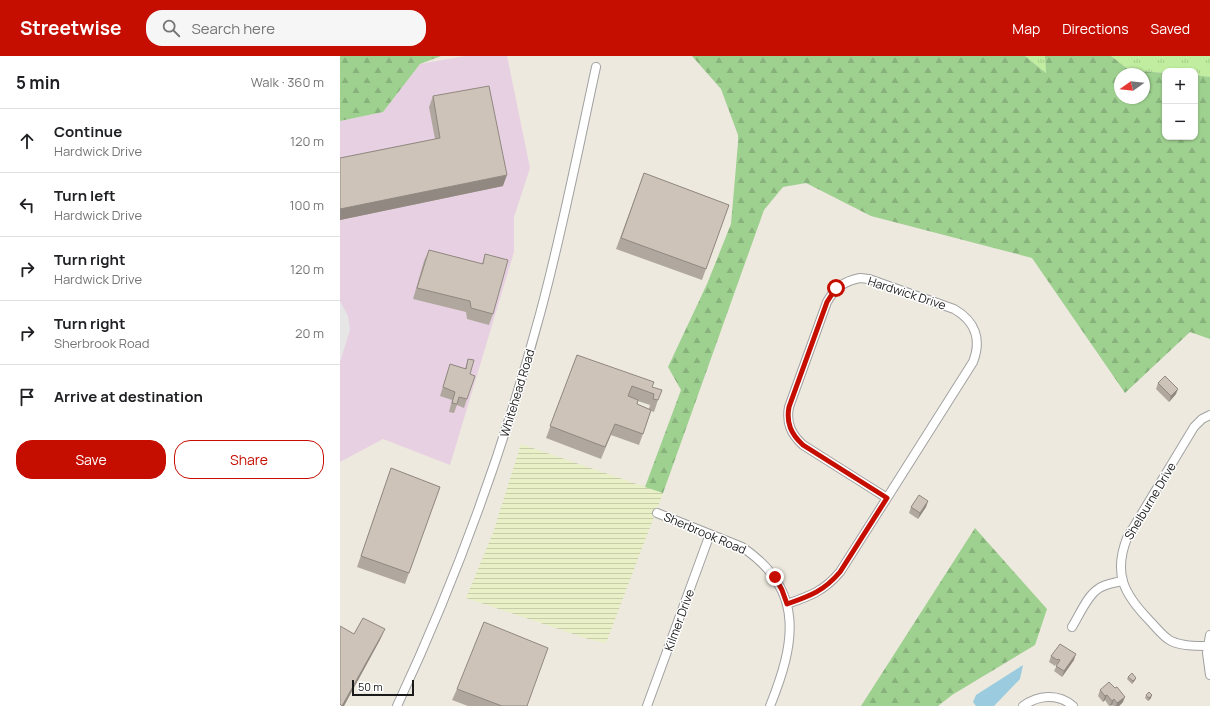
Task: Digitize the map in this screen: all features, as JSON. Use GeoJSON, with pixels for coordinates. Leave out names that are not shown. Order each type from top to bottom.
{"type":"FeatureCollection","features":[{"type":"Feature","properties":{"kind":"street","name":"Whitehead Road"},"geometry":{"type":"LineString","coordinates":[[397,706],[434,623],[465,547],[493,469],[516,398],[557,246],[596,67]]}},
{"type":"Feature","properties":{"kind":"street","name":"Hardwick Drive"},"geometry":{"type":"LineString","coordinates":[[787,604],[812,595],[823,589],[833,581],[840,572],[887,498],[973,362],[977,350],[974,329],[962,314],[954,309],[869,279],[860,278],[843,284],[831,294],[789,407],[788,415],[792,432],[796,439],[803,445],[887,498]]}},
{"type":"Feature","properties":{"kind":"street","name":"Shelburne Drive"},"geometry":{"type":"LineString","coordinates":[[1207,646],[1181,644],[1164,636],[1135,606],[1125,590],[1120,571],[1121,558],[1127,538],[1194,427],[1202,419],[1210,415]]}},
{"type":"Feature","properties":{"kind":"street","name":"Sherbrook Road"},"geometry":{"type":"LineString","coordinates":[[657,513],[742,547],[760,560],[775,577],[787,604],[791,629],[785,666],[770,706]]}},
{"type":"Feature","properties":{"kind":"street","name":"Kilmer Drive"},"geometry":{"type":"LineString","coordinates":[[647,706],[710,534]]}},
{"type":"Feature","properties":{"kind":"street"},"geometry":{"type":"LineString","coordinates":[[1072,627],[1092,594],[1098,588],[1122,581]]}},
{"type":"Feature","properties":{"kind":"street"},"geometry":{"type":"LineString","coordinates":[[1210,635],[1207,646],[1210,675]]}},
{"type":"Feature","properties":{"kind":"street"},"geometry":{"type":"LineString","coordinates":[[1022,706],[1034,699],[1054,697],[1074,706]]}},
{"type":"Feature","properties":{"kind":"shaded area"},"geometry":{"type":"Polygon","coordinates":[[[465,56],[507,56],[530,168],[514,217],[514,252],[450,465],[383,439],[340,462],[340,121],[383,112],[420,64],[465,56]]]}},
{"type":"Feature","properties":{"kind":"shaded area"},"geometry":{"type":"Polygon","coordinates":[[[340,301],[348,316],[350,330],[340,362],[340,301]]]}},
{"type":"Feature","properties":{"kind":"green space"},"geometry":{"type":"Polygon","coordinates":[[[340,56],[441,56],[420,64],[383,112],[340,121],[340,56]]]}},
{"type":"Feature","properties":{"kind":"green space"},"geometry":{"type":"Polygon","coordinates":[[[692,56],[1025,56],[1046,73],[1045,56],[1111,56],[1126,68],[1114,68],[1114,104],[1150,104],[1150,72],[1162,73],[1162,140],[1198,140],[1198,75],[1210,77],[1210,339],[1190,332],[1125,393],[1032,258],[871,216],[806,183],[783,187],[764,210],[663,493],[645,487],[681,390],[668,367],[707,284],[731,224],[738,135],[721,89],[692,56]]]}},
{"type":"Feature","properties":{"kind":"green space"},"geometry":{"type":"Polygon","coordinates":[[[1025,56],[1045,56],[1046,73],[1025,56]]]}},
{"type":"Feature","properties":{"kind":"green space"},"geometry":{"type":"Polygon","coordinates":[[[1111,56],[1210,56],[1210,77],[1198,75],[1198,68],[1162,68],[1162,73],[1150,72],[1150,68],[1126,68],[1111,56]]]}},
{"type":"Feature","properties":{"kind":"green space"},"geometry":{"type":"Polygon","coordinates":[[[521,444],[663,493],[606,643],[588,639],[466,598],[493,533],[521,444]]]}},
{"type":"Feature","properties":{"kind":"green space"},"geometry":{"type":"Polygon","coordinates":[[[975,528],[1047,609],[1035,645],[952,695],[938,706],[861,706],[975,528]]]}},
{"type":"Feature","properties":{"kind":"water"},"geometry":{"type":"Polygon","coordinates":[[[1023,665],[1020,679],[994,706],[976,706],[973,702],[976,695],[1023,665]]]}},
{"type":"Feature","properties":{"kind":"building"},"geometry":{"type":"Polygon","coordinates":[[[489,86],[507,175],[340,209],[340,158],[440,138],[433,96],[489,86]]]}},
{"type":"Feature","properties":{"kind":"building"},"geometry":{"type":"Polygon","coordinates":[[[644,173],[729,205],[706,269],[621,238],[644,173]]]}},
{"type":"Feature","properties":{"kind":"building"},"geometry":{"type":"Polygon","coordinates":[[[429,250],[483,264],[485,254],[508,260],[493,314],[471,308],[470,301],[417,288],[429,250]]]}},
{"type":"Feature","properties":{"kind":"building"},"geometry":{"type":"Polygon","coordinates":[[[577,355],[654,382],[652,387],[662,390],[658,400],[653,399],[654,394],[632,386],[628,396],[638,400],[637,404],[651,410],[643,434],[615,424],[605,447],[550,426],[577,355]]]}},
{"type":"Feature","properties":{"kind":"building"},"geometry":{"type":"Polygon","coordinates":[[[468,359],[474,360],[470,374],[475,376],[467,399],[459,397],[457,404],[452,403],[455,392],[443,387],[450,364],[466,369],[468,359]]]}},
{"type":"Feature","properties":{"kind":"building"},"geometry":{"type":"Polygon","coordinates":[[[1165,376],[1178,389],[1171,396],[1158,383],[1165,376]]]}},
{"type":"Feature","properties":{"kind":"building"},"geometry":{"type":"Polygon","coordinates":[[[391,468],[440,487],[409,573],[361,556],[391,468]]]}},
{"type":"Feature","properties":{"kind":"building"},"geometry":{"type":"Polygon","coordinates":[[[919,495],[928,501],[920,513],[911,507],[919,495]]]}},
{"type":"Feature","properties":{"kind":"building"},"geometry":{"type":"Polygon","coordinates":[[[363,618],[385,629],[342,706],[340,704],[340,626],[354,634],[363,618]]]}},
{"type":"Feature","properties":{"kind":"building"},"geometry":{"type":"Polygon","coordinates":[[[484,622],[548,648],[527,706],[502,706],[457,689],[484,622]]]}},
{"type":"Feature","properties":{"kind":"building"},"geometry":{"type":"Polygon","coordinates":[[[1060,644],[1076,654],[1064,671],[1056,666],[1060,660],[1057,660],[1051,656],[1060,644]]]}},
{"type":"Feature","properties":{"kind":"building"},"geometry":{"type":"Polygon","coordinates":[[[1132,673],[1136,678],[1133,681],[1128,677],[1132,673]]]}},
{"type":"Feature","properties":{"kind":"building"},"geometry":{"type":"Polygon","coordinates":[[[1109,682],[1115,688],[1117,687],[1125,697],[1117,703],[1114,699],[1112,701],[1107,695],[1105,696],[1100,690],[1109,682]]]}},
{"type":"Feature","properties":{"kind":"building"},"geometry":{"type":"Polygon","coordinates":[[[1149,692],[1152,695],[1149,698],[1146,695],[1149,692]]]}},
{"type":"Feature","properties":{"kind":"route"},"geometry":{"type":"LineString","coordinates":[[775,577],[787,604],[812,595],[823,589],[833,581],[840,572],[887,498],[803,445],[796,439],[789,423],[789,407],[827,302],[836,288]]}}]}
